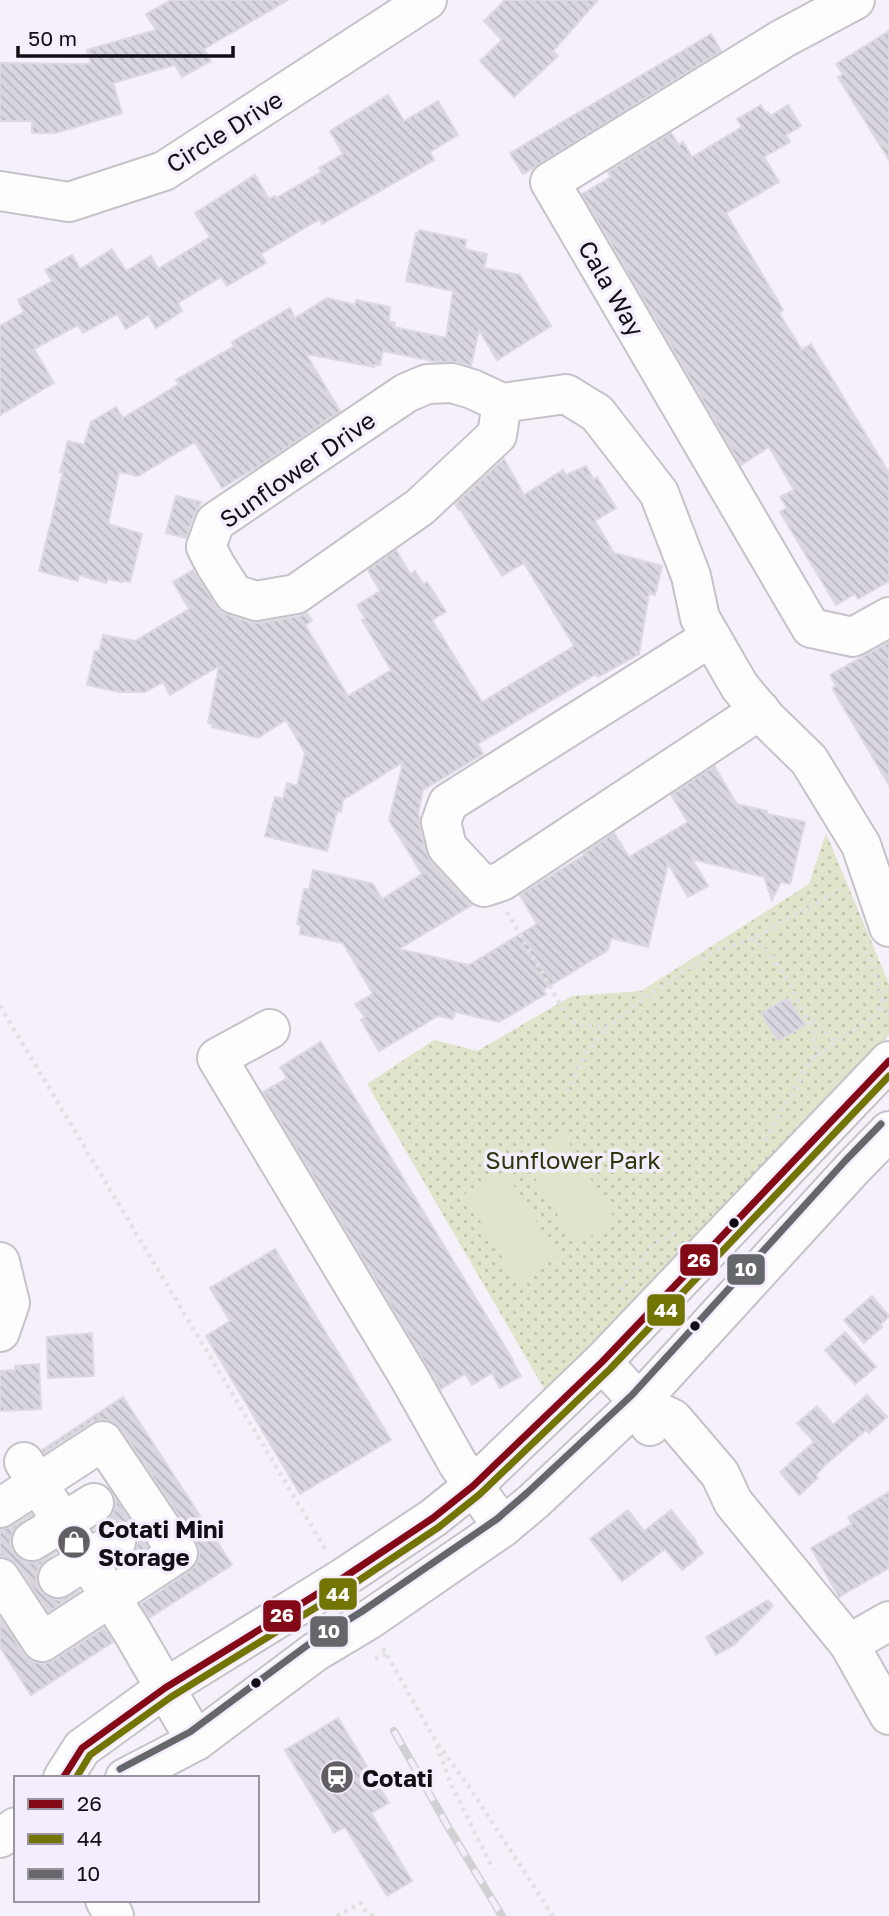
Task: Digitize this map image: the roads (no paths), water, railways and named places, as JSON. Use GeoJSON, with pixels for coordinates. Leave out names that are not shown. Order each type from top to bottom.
{"type":"FeatureCollection","features":[{"type":"Feature","properties":{"kind":"street","name":"Circle Drive"},"geometry":{"type":"LineString","coordinates":[[0,191],[69,202],[164,171],[427,0]]}},
{"type":"Feature","properties":{"kind":"street","name":"Cala Way"},"geometry":{"type":"LineString","coordinates":[[855,0],[782,39],[550,182],[811,628],[853,637],[889,617]]}},
{"type":"Feature","properties":{"kind":"street","name":"Sunflower Drive"},"geometry":{"type":"LineString","coordinates":[[452,383],[502,403],[497,435],[420,507],[296,594],[256,601],[234,594],[216,566],[206,547],[215,522],[406,393],[427,384],[452,383]]}},
{"type":"Feature","properties":{"kind":"street"},"geometry":{"type":"LineString","coordinates":[[502,403],[566,394],[597,413],[659,493],[691,576],[700,618],[740,687],[809,760],[861,845],[876,937]]}},
{"type":"Feature","properties":{"kind":"street"},"geometry":{"type":"LineString","coordinates":[[711,637],[448,803],[441,822],[447,846],[484,887],[502,881],[760,710]]}},
{"type":"Feature","properties":{"kind":"street"},"geometry":{"type":"LineString","coordinates":[[270,1029],[217,1058],[473,1486],[503,1527]]}},
{"type":"Feature","properties":{"kind":"street"},"geometry":{"type":"LineString","coordinates":[[64,1776],[82,1748],[165,1688],[291,1609],[334,1563],[433,1518],[473,1486],[603,1362],[889,1061]]}},
{"type":"Feature","properties":{"kind":"street"},"geometry":{"type":"LineString","coordinates":[[129,1776],[196,1741],[316,1652],[367,1621],[503,1527],[534,1501],[639,1402],[889,1131]]}},
{"type":"Feature","properties":{"kind":"street"},"geometry":{"type":"LineString","coordinates":[[0,1262],[10,1303],[0,1332]]}},
{"type":"Feature","properties":{"kind":"street"},"geometry":{"type":"LineString","coordinates":[[603,1362],[639,1402],[673,1419],[720,1474],[733,1502],[849,1644],[889,1715]]}},
{"type":"Feature","properties":{"kind":"street"},"geometry":{"type":"LineString","coordinates":[[0,1508],[31,1473],[103,1441],[178,1553],[43,1642],[0,1578]]}},
{"type":"Feature","properties":{"kind":"street"},"geometry":{"type":"LineString","coordinates":[[31,1473],[110,1597],[196,1741]]}},
{"type":"Feature","properties":{"kind":"street"},"geometry":{"type":"LineString","coordinates":[[849,1644],[889,1621]]}},
{"type":"Feature","properties":{"kind":"railway"},"geometry":{"type":"LineString","coordinates":[[394,1731],[502,1916]]}},
{"type":"Feature","properties":{"kind":"place","name":"Cotati Mini Storage"},"geometry":{"type":"Point","coordinates":[74,1542]}},
{"type":"Feature","properties":{"kind":"place","name":"Cotati"},"geometry":{"type":"Point","coordinates":[337,1777]}},
{"type":"Feature","properties":{"kind":"park label","name":"Sunflower Park"},"geometry":{"type":"Point","coordinates":[573,1159]}}]}
